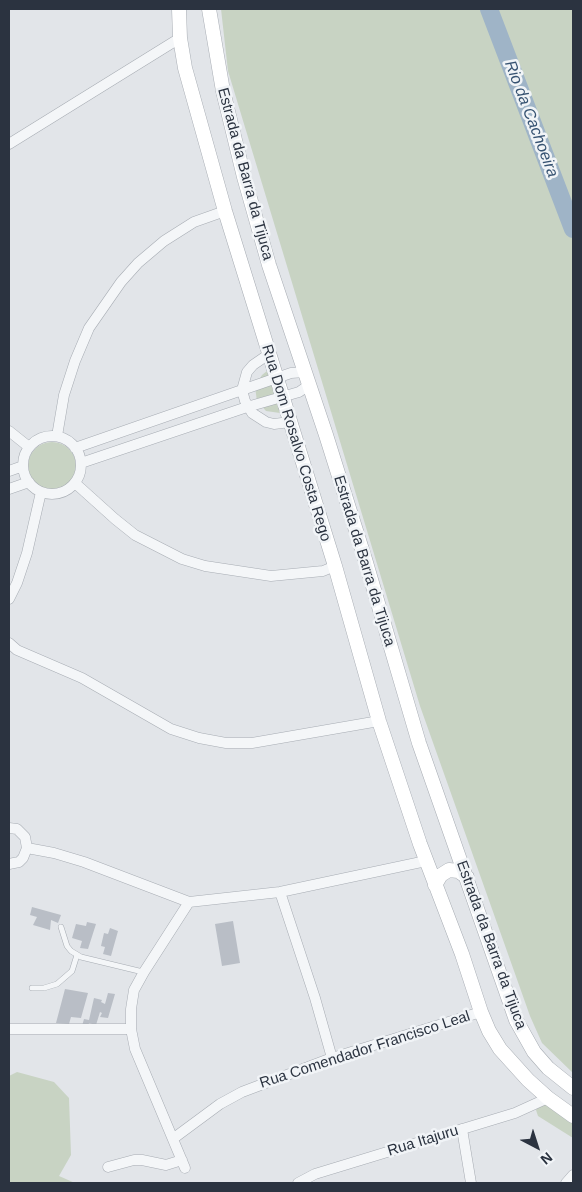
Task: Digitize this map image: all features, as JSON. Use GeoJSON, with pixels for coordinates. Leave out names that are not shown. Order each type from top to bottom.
{"type":"FeatureCollection","features":[{"type":"Feature","properties":{"kind":"main road","name":"Estrada da Barra da Tijuca"},"geometry":{"type":"LineString","coordinates":[[209,9],[223,91],[244,177],[269,265],[365,559],[419,743],[516,1020],[534,1052],[548,1068],[573,1088]]}},
{"type":"Feature","properties":{"kind":"main road","name":"Rua Dom Rosalvo Costa Rego"},"geometry":{"type":"LineString","coordinates":[[179,15],[180,38],[185,68],[225,211],[335,566],[379,721],[426,861]]}},
{"type":"Feature","properties":{"kind":"main road","name":"Estrada da Barra da Tijuca"},"geometry":{"type":"LineString","coordinates":[[426,861],[489,1031],[500,1049],[528,1080],[548,1098],[573,1116]]}},
{"type":"Feature","properties":{"kind":"main road"},"geometry":{"type":"LineString","coordinates":[[435,885],[441,875],[449,870],[458,871],[467,877]]}},
{"type":"Feature","properties":{"kind":"street"},"geometry":{"type":"LineString","coordinates":[[9,144],[180,38]]}},
{"type":"Feature","properties":{"kind":"street"},"geometry":{"type":"LineString","coordinates":[[56,436],[64,395],[75,360],[89,328],[105,303],[138,263],[164,241],[194,222],[225,211]]}},
{"type":"Feature","properties":{"kind":"street"},"geometry":{"type":"LineString","coordinates":[[269,354],[253,364],[247,372],[242,390],[247,406],[258,418],[274,424],[290,422]]}},
{"type":"Feature","properties":{"kind":"street"},"geometry":{"type":"LineString","coordinates":[[75,448],[295,372],[307,379],[299,392],[247,406],[81,463]]}},
{"type":"Feature","properties":{"kind":"street"},"geometry":{"type":"LineString","coordinates":[[9,431],[30,447]]}},
{"type":"Feature","properties":{"kind":"street"},"geometry":{"type":"LineString","coordinates":[[56,436],[69,442],[75,448],[81,463],[75,483],[62,492],[51,494],[41,492],[28,482],[23,466],[24,456],[30,447],[42,438],[56,436]]}},
{"type":"Feature","properties":{"kind":"street"},"geometry":{"type":"LineString","coordinates":[[9,471],[23,466]]}},
{"type":"Feature","properties":{"kind":"street"},"geometry":{"type":"LineString","coordinates":[[9,489],[28,482]]}},
{"type":"Feature","properties":{"kind":"street"},"geometry":{"type":"LineString","coordinates":[[75,483],[114,520],[136,535],[182,558],[205,566],[271,576],[323,571],[335,566]]}},
{"type":"Feature","properties":{"kind":"street"},"geometry":{"type":"LineString","coordinates":[[9,599],[17,583],[27,553],[41,492]]}},
{"type":"Feature","properties":{"kind":"street"},"geometry":{"type":"LineString","coordinates":[[9,643],[13,653],[82,678],[171,729],[199,738],[226,743],[252,743],[379,721]]}},
{"type":"Feature","properties":{"kind":"street"},"geometry":{"type":"LineString","coordinates":[[9,828],[22,832],[27,842],[23,858],[14,864],[9,864]]}},
{"type":"Feature","properties":{"kind":"street"},"geometry":{"type":"LineString","coordinates":[[27,848],[54,853],[84,862],[189,902],[280,892],[426,861]]}},
{"type":"Feature","properties":{"kind":"street"},"geometry":{"type":"LineString","coordinates":[[280,892],[332,1058]]}},
{"type":"Feature","properties":{"kind":"street"},"geometry":{"type":"LineString","coordinates":[[108,1167],[134,1160],[166,1165],[184,1164],[135,1049],[131,1029],[131,1008],[134,990],[189,902]]}},
{"type":"Feature","properties":{"kind":"street","name":"Rua Comendador Francisco Leal"},"geometry":{"type":"LineString","coordinates":[[174,1138],[220,1104],[242,1092],[332,1058],[481,1012]]}},
{"type":"Feature","properties":{"kind":"street"},"geometry":{"type":"LineString","coordinates":[[9,1029],[131,1029]]}},
{"type":"Feature","properties":{"kind":"street","name":"Rua Itajuru"},"geometry":{"type":"LineString","coordinates":[[298,1183],[316,1174],[515,1113],[548,1098]]}},
{"type":"Feature","properties":{"kind":"street"},"geometry":{"type":"LineString","coordinates":[[462,1129],[471,1183]]}},
{"type":"Feature","properties":{"kind":"street"},"geometry":{"type":"LineString","coordinates":[[566,1183],[573,1175]]}},
{"type":"Feature","properties":{"kind":"lane"},"geometry":{"type":"LineString","coordinates":[[61,927],[67,946],[77,955],[144,972]]}},
{"type":"Feature","properties":{"kind":"lane"},"geometry":{"type":"LineString","coordinates":[[32,988],[44,988],[58,984],[72,971],[77,955]]}},
{"type":"Feature","properties":{"kind":"green space"},"geometry":{"type":"Polygon","coordinates":[[[221,9],[573,9],[573,1073],[542,1043],[530,1016],[420,706],[228,71],[221,9]]]}},
{"type":"Feature","properties":{"kind":"green space"},"geometry":{"type":"Polygon","coordinates":[[[267,371],[280,413],[266,411],[257,401],[255,387],[262,375],[267,371]]]}},
{"type":"Feature","properties":{"kind":"green space"},"geometry":{"type":"Polygon","coordinates":[[[47,442],[57,442],[69,449],[76,461],[76,471],[69,483],[57,490],[47,490],[39,486],[32,479],[28,471],[28,461],[32,453],[39,446],[47,442]]]}},
{"type":"Feature","properties":{"kind":"green space"},"geometry":{"type":"Polygon","coordinates":[[[17,1072],[54,1082],[69,1098],[71,1155],[59,1176],[75,1183],[9,1183],[9,1076],[17,1072]]]}},
{"type":"Feature","properties":{"kind":"green space"},"geometry":{"type":"Polygon","coordinates":[[[544,1102],[573,1120],[573,1138],[538,1116],[536,1110],[544,1102]]]}},
{"type":"Feature","properties":{"kind":"building"},"geometry":{"type":"Polygon","coordinates":[[[32,907],[61,915],[58,923],[51,920],[50,930],[33,925],[37,917],[30,915],[32,907]]]}},
{"type":"Feature","properties":{"kind":"building"},"geometry":{"type":"Polygon","coordinates":[[[233,921],[240,963],[222,966],[215,924],[233,921]]]}},
{"type":"Feature","properties":{"kind":"building"},"geometry":{"type":"Polygon","coordinates":[[[87,922],[96,924],[88,949],[80,948],[82,941],[72,938],[76,924],[86,926],[87,922]]]}},
{"type":"Feature","properties":{"kind":"building"},"geometry":{"type":"Polygon","coordinates":[[[110,928],[118,931],[111,956],[103,954],[105,947],[101,946],[104,933],[108,934],[110,928]]]}},
{"type":"Feature","properties":{"kind":"building"},"geometry":{"type":"Polygon","coordinates":[[[65,989],[88,993],[81,1018],[71,1017],[69,1024],[56,1023],[65,989]]]}},
{"type":"Feature","properties":{"kind":"building"},"geometry":{"type":"Polygon","coordinates":[[[108,993],[115,994],[108,1018],[100,1017],[102,1013],[100,1012],[96,1025],[89,1023],[88,1026],[82,1026],[84,1019],[89,1020],[94,998],[102,1000],[101,1002],[105,1004],[108,993]]]}},
{"type":"Feature","properties":{"kind":"waterway","name":"Rio da Cachoeira"},"geometry":{"type":"LineString","coordinates":[[489,9],[573,229]]}}]}
